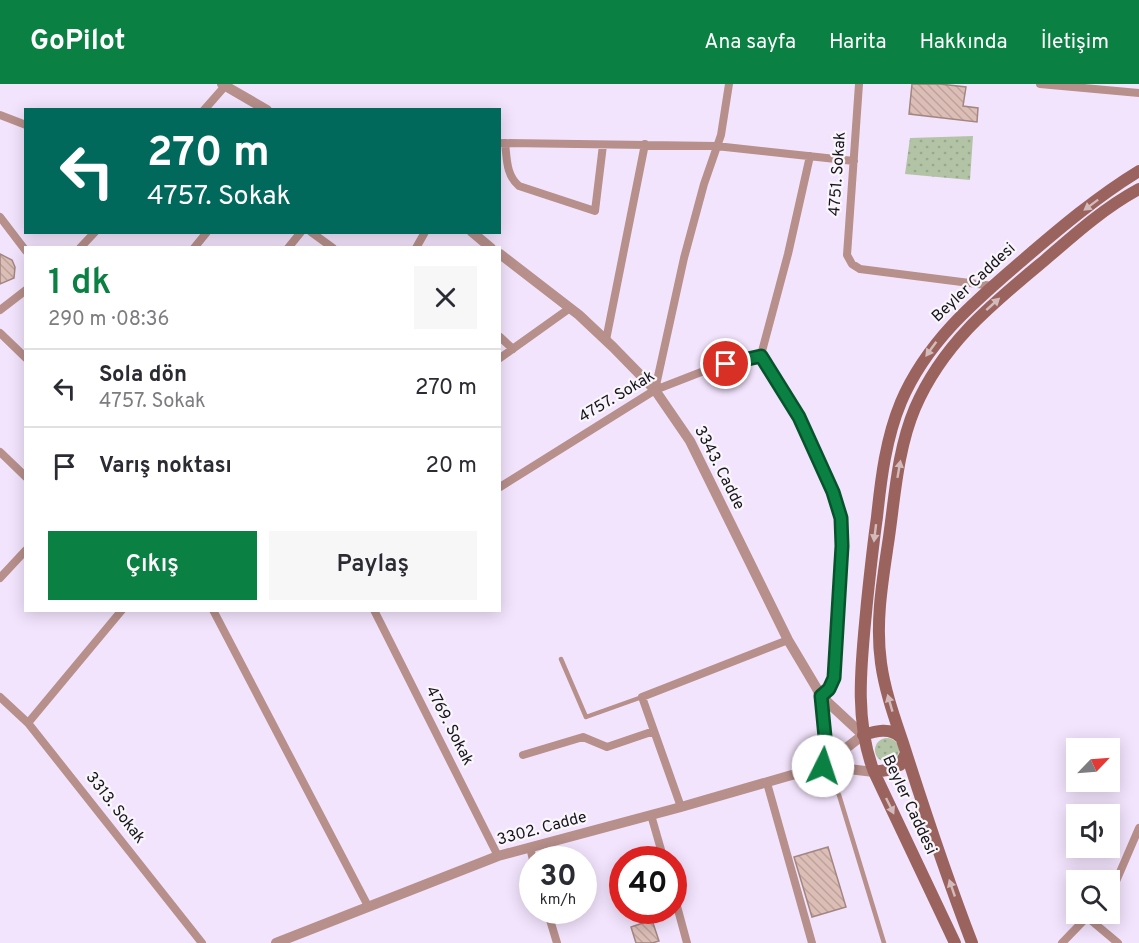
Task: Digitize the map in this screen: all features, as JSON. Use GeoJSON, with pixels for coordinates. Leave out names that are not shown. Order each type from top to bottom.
{"type":"FeatureCollection","features":[{"type":"Feature","properties":{"kind":"main road","name":"Beyler Caddesi"},"geometry":{"type":"LineString","coordinates":[[955,943],[874,772],[863,735],[861,700],[870,574],[880,489],[891,431],[901,402],[914,376],[929,352],[958,317],[1080,213],[1139,171]]}},
{"type":"Feature","properties":{"kind":"main road","name":"Beyler Caddesi"},"geometry":{"type":"LineString","coordinates":[[972,943],[900,737],[884,681],[878,639],[882,585],[905,437],[926,383],[950,346],[991,305],[1087,224],[1120,199],[1139,189]]}},
{"type":"Feature","properties":{"kind":"main road"},"geometry":{"type":"LineString","coordinates":[[863,735],[885,730],[893,731],[900,737]]}},
{"type":"Feature","properties":{"kind":"main road"},"geometry":{"type":"LineString","coordinates":[[874,772],[900,765],[906,753]]}},
{"type":"Feature","properties":{"kind":"street"},"geometry":{"type":"LineString","coordinates":[[655,390],[684,258],[725,121],[729,84]]}},
{"type":"Feature","properties":{"kind":"street","name":"4751. Sokak"},"geometry":{"type":"LineString","coordinates":[[859,84],[847,255],[852,264],[860,269],[993,286]]}},
{"type":"Feature","properties":{"kind":"street"},"geometry":{"type":"LineString","coordinates":[[1040,84],[1139,93]]}},
{"type":"Feature","properties":{"kind":"street"},"geometry":{"type":"LineString","coordinates":[[206,108],[224,85],[264,108]]}},
{"type":"Feature","properties":{"kind":"street"},"geometry":{"type":"LineString","coordinates":[[0,115],[24,124]]}},
{"type":"Feature","properties":{"kind":"street"},"geometry":{"type":"LineString","coordinates":[[603,145],[595,211],[519,186],[510,177],[502,143],[716,146],[854,161]]}},
{"type":"Feature","properties":{"kind":"street"},"geometry":{"type":"LineString","coordinates":[[606,340],[645,144]]}},
{"type":"Feature","properties":{"kind":"street"},"geometry":{"type":"LineString","coordinates":[[810,156],[788,254],[761,356],[799,417],[833,492],[841,518],[842,546],[834,678],[829,689],[821,696],[826,747],[823,766]]}},
{"type":"Feature","properties":{"kind":"street"},"geometry":{"type":"LineString","coordinates":[[0,217],[24,248]]}},
{"type":"Feature","properties":{"kind":"street"},"geometry":{"type":"LineString","coordinates":[[82,246],[93,234]]}},
{"type":"Feature","properties":{"kind":"street"},"geometry":{"type":"LineString","coordinates":[[196,246],[205,234]]}},
{"type":"Feature","properties":{"kind":"street"},"geometry":{"type":"LineString","coordinates":[[290,246],[299,234]]}},
{"type":"Feature","properties":{"kind":"street"},"geometry":{"type":"LineString","coordinates":[[314,234],[330,246]]}},
{"type":"Feature","properties":{"kind":"street"},"geometry":{"type":"LineString","coordinates":[[474,234],[489,246]]}},
{"type":"Feature","properties":{"kind":"street","name":"3343. Cadde"},"geometry":{"type":"LineString","coordinates":[[501,255],[570,308],[606,340],[655,390],[690,441],[788,640],[821,696],[863,735]]}},
{"type":"Feature","properties":{"kind":"street"},"geometry":{"type":"LineString","coordinates":[[0,310],[24,292]]}},
{"type":"Feature","properties":{"kind":"street"},"geometry":{"type":"LineString","coordinates":[[501,357],[570,308]]}},
{"type":"Feature","properties":{"kind":"street"},"geometry":{"type":"LineString","coordinates":[[0,333],[24,356]]}},
{"type":"Feature","properties":{"kind":"street"},"geometry":{"type":"LineString","coordinates":[[501,338],[513,349]]}},
{"type":"Feature","properties":{"kind":"street","name":"4757. Sokak"},"geometry":{"type":"LineString","coordinates":[[501,486],[655,390],[709,369],[761,356]]}},
{"type":"Feature","properties":{"kind":"street"},"geometry":{"type":"LineString","coordinates":[[0,452],[24,475]]}},
{"type":"Feature","properties":{"kind":"street"},"geometry":{"type":"LineString","coordinates":[[1,574],[24,552]]}},
{"type":"Feature","properties":{"kind":"street"},"geometry":{"type":"LineString","coordinates":[[28,723],[120,612]]}},
{"type":"Feature","properties":{"kind":"street"},"geometry":{"type":"LineString","coordinates":[[214,612],[368,906]]}},
{"type":"Feature","properties":{"kind":"street","name":"4769. Sokak"},"geometry":{"type":"LineString","coordinates":[[375,612],[498,856]]}},
{"type":"Feature","properties":{"kind":"street"},"geometry":{"type":"LineString","coordinates":[[681,807],[642,697],[788,640]]}},
{"type":"Feature","properties":{"kind":"street","name":"3313. Sokak"},"geometry":{"type":"LineString","coordinates":[[0,697],[28,723],[202,943]]}},
{"type":"Feature","properties":{"kind":"street"},"geometry":{"type":"LineString","coordinates":[[523,755],[583,736],[607,747],[654,731]]}},
{"type":"Feature","properties":{"kind":"street","name":"3302. Cadde"},"geometry":{"type":"LineString","coordinates":[[534,846],[823,766],[863,735]]}},
{"type":"Feature","properties":{"kind":"street","name":"3302. Cadde"},"geometry":{"type":"LineString","coordinates":[[823,766],[874,772]]}},
{"type":"Feature","properties":{"kind":"street"},"geometry":{"type":"LineString","coordinates":[[767,783],[812,943]]}},
{"type":"Feature","properties":{"kind":"street"},"geometry":{"type":"LineString","coordinates":[[651,815],[660,846]]}},
{"type":"Feature","properties":{"kind":"street"},"geometry":{"type":"LineString","coordinates":[[1120,872],[1139,828]]}},
{"type":"Feature","properties":{"kind":"street","name":"3302. Cadde"},"geometry":{"type":"LineString","coordinates":[[276,943],[498,856],[519,850]]}},
{"type":"Feature","properties":{"kind":"street"},"geometry":{"type":"LineString","coordinates":[[552,924],[557,943]]}},
{"type":"Feature","properties":{"kind":"street"},"geometry":{"type":"LineString","coordinates":[[682,924],[687,943]]}},
{"type":"Feature","properties":{"kind":"street"},"geometry":{"type":"LineString","coordinates":[[1062,943],[1080,924]]}},
{"type":"Feature","properties":{"kind":"street"},"geometry":{"type":"LineString","coordinates":[[1098,924],[1118,943]]}},
{"type":"Feature","properties":{"kind":"lane"},"geometry":{"type":"LineString","coordinates":[[561,659],[586,717],[642,697]]}},
{"type":"Feature","properties":{"kind":"lane"},"geometry":{"type":"LineString","coordinates":[[823,766],[839,795],[884,943]]}},
{"type":"Feature","properties":{"kind":"green space"},"geometry":{"type":"Polygon","coordinates":[[[973,136],[970,180],[905,174],[910,138],[973,136]]]}},
{"type":"Feature","properties":{"kind":"green space"},"geometry":{"type":"Polygon","coordinates":[[[887,738],[892,739],[898,745],[898,755],[892,761],[887,762],[882,761],[876,755],[875,750],[876,745],[882,739],[887,738]]]}},
{"type":"Feature","properties":{"kind":"building"},"geometry":{"type":"Polygon","coordinates":[[[912,84],[966,87],[963,106],[978,108],[977,122],[909,114],[912,84]]]}},
{"type":"Feature","properties":{"kind":"building"},"geometry":{"type":"Polygon","coordinates":[[[0,254],[12,260],[15,267],[14,278],[0,284],[0,254]]]}},
{"type":"Feature","properties":{"kind":"building"},"geometry":{"type":"Polygon","coordinates":[[[828,847],[846,907],[812,917],[794,857],[828,847]]]}},
{"type":"Feature","properties":{"kind":"building"},"geometry":{"type":"Polygon","coordinates":[[[653,924],[659,941],[636,943],[631,927],[653,924]]]}},
{"type":"Feature","properties":{"kind":"route"},"geometry":{"type":"LineString","coordinates":[[726,364],[761,356],[765,366],[799,417],[833,492],[841,518],[842,546],[834,678],[829,689],[821,696],[826,747],[823,766]]}}]}
